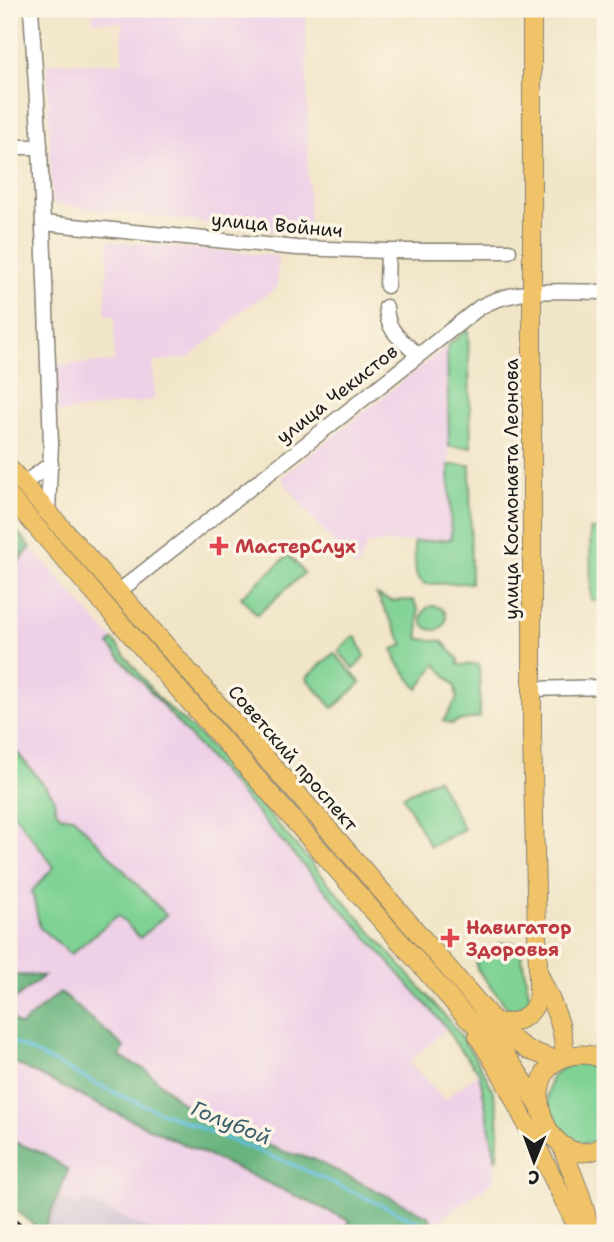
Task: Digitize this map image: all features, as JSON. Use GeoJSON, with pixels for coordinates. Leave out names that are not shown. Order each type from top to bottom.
{"type":"FeatureCollection","features":[{"type":"Feature","properties":{"kind":"main road","name":"улица Космонавта Леонова"},"geometry":{"type":"LineString","coordinates":[[495,1022],[505,1024],[523,1020],[536,1003],[538,969],[532,689],[533,9]]}},
{"type":"Feature","properties":{"kind":"main road","name":"Советский проспект"},"geometry":{"type":"LineString","coordinates":[[9,468],[495,1022],[520,1045],[560,1059]]}},
{"type":"Feature","properties":{"kind":"main road"},"geometry":{"type":"LineString","coordinates":[[9,496],[467,1018],[503,1077],[580,1233]]}},
{"type":"Feature","properties":{"kind":"main road","name":"улица Космонавта Леонова"},"geometry":{"type":"LineString","coordinates":[[538,969],[565,1041],[560,1059]]}},
{"type":"Feature","properties":{"kind":"main road"},"geometry":{"type":"LineString","coordinates":[[467,1018],[487,1033],[517,1069],[538,1104],[552,1135],[562,1147],[581,1196],[591,1233]]}},
{"type":"Feature","properties":{"kind":"main road"},"geometry":{"type":"LineString","coordinates":[[538,1104],[545,1072],[560,1059],[580,1053],[605,1060]]}},
{"type":"Feature","properties":{"kind":"main road"},"geometry":{"type":"LineString","coordinates":[[562,1147],[577,1151],[597,1150],[605,1145]]}},
{"type":"Feature","properties":{"kind":"street"},"geometry":{"type":"LineString","coordinates":[[30,9],[43,223],[51,464],[48,512]]}},
{"type":"Feature","properties":{"kind":"street"},"geometry":{"type":"LineString","coordinates":[[9,146],[40,147]]}},
{"type":"Feature","properties":{"kind":"street","name":"улица Войнич"},"geometry":{"type":"LineString","coordinates":[[43,223],[298,247],[388,251],[509,251]]}},
{"type":"Feature","properties":{"kind":"street"},"geometry":{"type":"LineString","coordinates":[[387,286],[388,251]]}},
{"type":"Feature","properties":{"kind":"street","name":"улица Чекистов"},"geometry":{"type":"LineString","coordinates":[[118,592],[472,311],[495,298],[513,293],[605,292]]}},
{"type":"Feature","properties":{"kind":"street"},"geometry":{"type":"LineString","coordinates":[[386,307],[386,319],[391,330],[418,355]]}},
{"type":"Feature","properties":{"kind":"street"},"geometry":{"type":"LineString","coordinates":[[23,484],[51,464]]}},
{"type":"Feature","properties":{"kind":"street"},"geometry":{"type":"LineString","coordinates":[[532,689],[605,687]]}},
{"type":"Feature","properties":{"kind":"shaded area"},"geometry":{"type":"Polygon","coordinates":[[[92,9],[306,9],[309,236],[52,204],[47,63],[123,63],[122,23],[93,21],[92,9]]]}},
{"type":"Feature","properties":{"kind":"shaded area"},"geometry":{"type":"Polygon","coordinates":[[[109,241],[278,256],[277,288],[242,310],[224,329],[188,358],[153,362],[154,400],[57,413],[57,365],[114,362],[115,316],[105,315],[109,241]]]}},
{"type":"Feature","properties":{"kind":"shaded area"},"geometry":{"type":"Polygon","coordinates":[[[447,346],[451,539],[367,544],[357,570],[281,478],[447,346]]]}},
{"type":"Feature","properties":{"kind":"shaded area"},"geometry":{"type":"Polygon","coordinates":[[[12,526],[113,640],[110,645],[447,1028],[409,1062],[444,1100],[479,1072],[496,1161],[493,1181],[433,1225],[434,1233],[158,1233],[83,1200],[78,1206],[58,1197],[60,1186],[9,1165],[9,529],[12,526]]]}},
{"type":"Feature","properties":{"kind":"shaded area"},"geometry":{"type":"Polygon","coordinates":[[[58,1197],[78,1206],[83,1200],[158,1233],[43,1233],[58,1197]]]}},
{"type":"Feature","properties":{"kind":"green space"},"geometry":{"type":"Polygon","coordinates":[[[468,329],[471,447],[449,447],[447,346],[468,329]]]}},
{"type":"Feature","properties":{"kind":"green space"},"geometry":{"type":"Polygon","coordinates":[[[449,465],[470,465],[471,583],[424,584],[416,575],[414,542],[451,539],[449,465]]]}},
{"type":"Feature","properties":{"kind":"green space"},"geometry":{"type":"Polygon","coordinates":[[[9,525],[31,547],[9,573],[9,525]]]}},
{"type":"Feature","properties":{"kind":"green space"},"geometry":{"type":"Polygon","coordinates":[[[590,529],[605,529],[605,600],[591,600],[590,529]]]}},
{"type":"Feature","properties":{"kind":"green space"},"geometry":{"type":"Polygon","coordinates":[[[289,555],[304,573],[257,615],[241,597],[289,555]]]}},
{"type":"Feature","properties":{"kind":"green space"},"geometry":{"type":"Polygon","coordinates":[[[377,595],[391,601],[413,600],[418,609],[419,639],[442,641],[458,659],[458,665],[479,664],[480,717],[453,724],[443,721],[457,699],[455,686],[436,664],[418,689],[397,662],[393,649],[404,645],[377,595]]]}},
{"type":"Feature","properties":{"kind":"green space"},"geometry":{"type":"Polygon","coordinates":[[[434,606],[445,613],[446,618],[439,629],[434,630],[423,623],[422,618],[429,607],[434,606]]]}},
{"type":"Feature","properties":{"kind":"green space"},"geometry":{"type":"Polygon","coordinates":[[[352,637],[357,638],[365,656],[354,669],[338,651],[352,637]]]}},
{"type":"Feature","properties":{"kind":"green space"},"geometry":{"type":"Polygon","coordinates":[[[113,640],[160,700],[202,738],[452,1024],[484,1073],[496,1102],[496,1161],[479,1072],[455,1043],[447,1028],[109,645],[113,640]]]}},
{"type":"Feature","properties":{"kind":"green space"},"geometry":{"type":"Polygon","coordinates":[[[334,653],[361,683],[333,708],[306,678],[334,653]]]}},
{"type":"Feature","properties":{"kind":"green space"},"geometry":{"type":"Polygon","coordinates":[[[9,743],[53,796],[56,810],[61,816],[73,817],[166,915],[140,938],[118,915],[71,954],[40,928],[32,891],[54,867],[9,807],[9,743]]]}},
{"type":"Feature","properties":{"kind":"green space"},"geometry":{"type":"Polygon","coordinates":[[[437,778],[464,829],[430,847],[403,796],[437,778]]]}},
{"type":"Feature","properties":{"kind":"green space"},"geometry":{"type":"Polygon","coordinates":[[[511,942],[520,946],[530,1000],[525,1008],[516,1013],[510,1011],[477,969],[476,959],[498,944],[511,942]]]}},
{"type":"Feature","properties":{"kind":"green space"},"geometry":{"type":"Polygon","coordinates":[[[12,975],[44,976],[9,1004],[9,978],[12,975]]]}},
{"type":"Feature","properties":{"kind":"green space"},"geometry":{"type":"Polygon","coordinates":[[[60,992],[124,1047],[120,1057],[146,1070],[183,1104],[226,1129],[285,1152],[313,1159],[428,1216],[434,1233],[344,1233],[350,1221],[95,1103],[9,1060],[9,1016],[20,1026],[60,992]]]}},
{"type":"Feature","properties":{"kind":"green space"},"geometry":{"type":"Polygon","coordinates":[[[572,1063],[587,1064],[605,1074],[605,1136],[591,1142],[579,1143],[568,1139],[552,1120],[548,1107],[552,1077],[572,1063]]]}},
{"type":"Feature","properties":{"kind":"green space"},"geometry":{"type":"Polygon","coordinates":[[[9,1140],[45,1154],[68,1170],[43,1233],[9,1204],[9,1140]]]}},
{"type":"Feature","properties":{"kind":"waterway","name":"Голубой"},"geometry":{"type":"LineString","coordinates":[[9,1040],[121,1096],[298,1167],[443,1233]]}},
{"type":"Feature","properties":{"kind":"railway"},"geometry":{"type":"LineString","coordinates":[[9,1216],[30,1233]]}},
{"type":"Feature","properties":{"kind":"place","name":"МастерСлух"},"geometry":{"type":"Point","coordinates":[219,546]}},
{"type":"Feature","properties":{"kind":"place","name":"Навигатор Здоровья"},"geometry":{"type":"Point","coordinates":[450,938]}}]}
